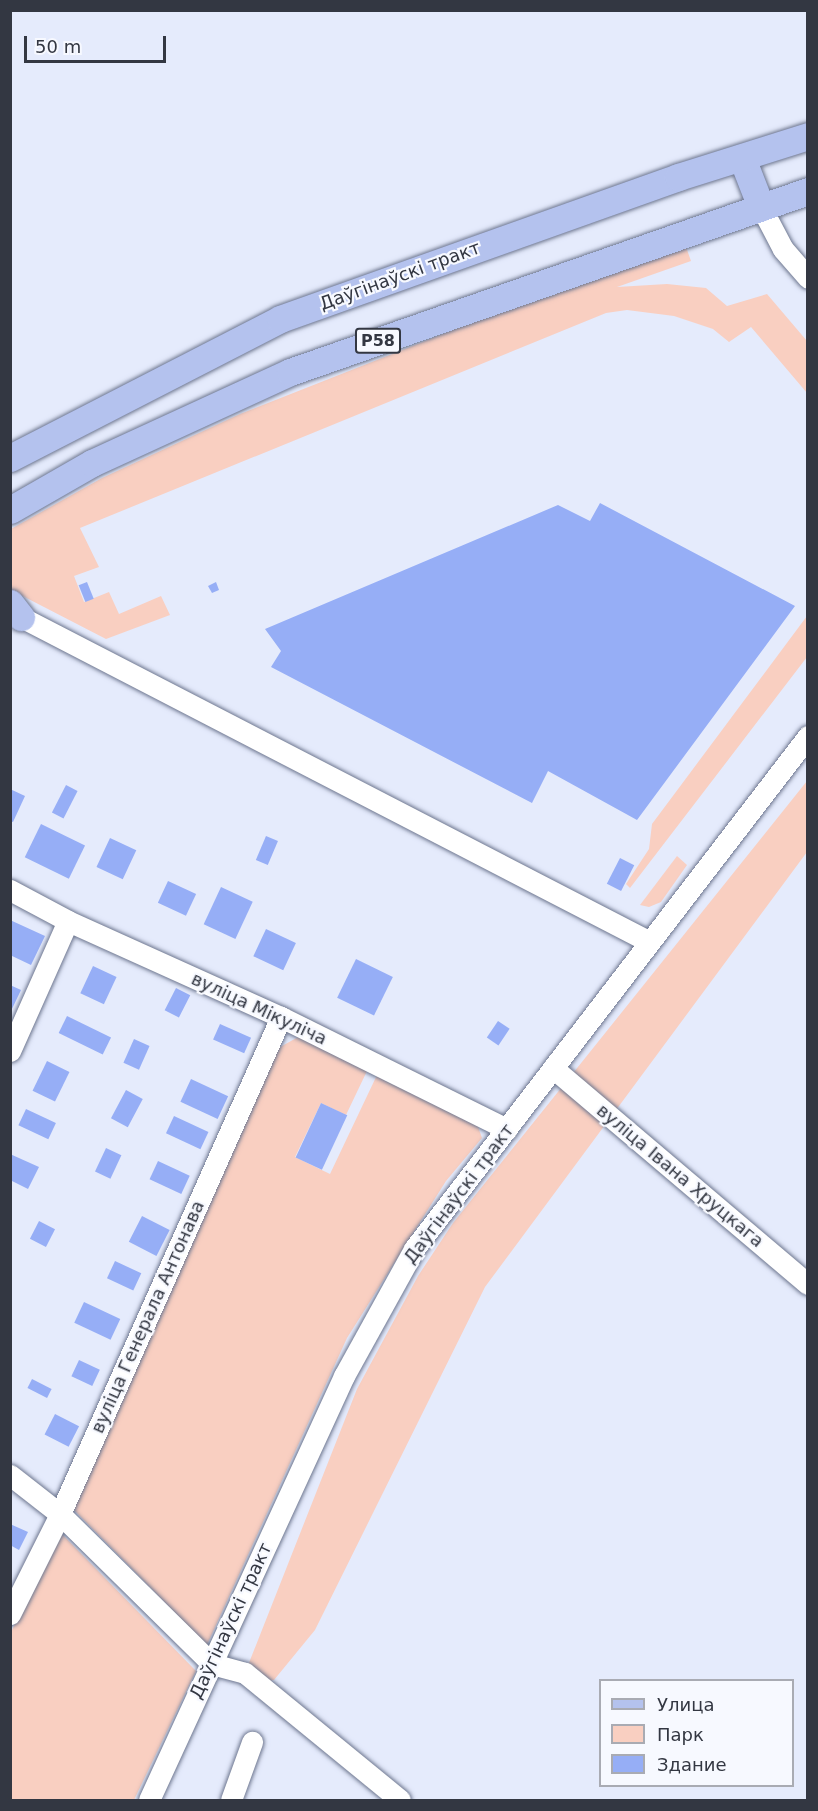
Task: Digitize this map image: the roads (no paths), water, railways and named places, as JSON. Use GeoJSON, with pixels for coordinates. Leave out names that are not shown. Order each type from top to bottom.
{"type":"FeatureCollection","features":[{"type":"Feature","properties":{"kind":"main road","name":"Даўгінаўскі тракт"},"geometry":{"type":"LineString","coordinates":[[10,458],[280,319],[807,136]]}},
{"type":"Feature","properties":{"kind":"main road"},"geometry":{"type":"LineString","coordinates":[[742,158],[761,207]]}},
{"type":"Feature","properties":{"kind":"main road","name":"Р58"},"geometry":{"type":"LineString","coordinates":[[10,510],[92,463],[290,372],[807,191]]}},
{"type":"Feature","properties":{"kind":"street"},"geometry":{"type":"LineString","coordinates":[[761,207],[783,249],[807,278]]}},
{"type":"Feature","properties":{"kind":"street"},"geometry":{"type":"LineString","coordinates":[[14,611],[648,941]]}},
{"type":"Feature","properties":{"kind":"street","name":"Даўгінаўскі тракт"},"geometry":{"type":"LineString","coordinates":[[149,1800],[362,1339],[414,1249],[807,736]]}},
{"type":"Feature","properties":{"kind":"street","name":"вуліца Мікуліча"},"geometry":{"type":"LineString","coordinates":[[10,890],[68,921],[281,1017],[507,1129]]}},
{"type":"Feature","properties":{"kind":"street"},"geometry":{"type":"LineString","coordinates":[[10,1051],[68,921]]}},
{"type":"Feature","properties":{"kind":"street","name":"вуліца Генерала Антонава"},"geometry":{"type":"LineString","coordinates":[[10,1614],[60,1514],[281,1017]]}},
{"type":"Feature","properties":{"kind":"street","name":"вуліца Івана Хруцкага"},"geometry":{"type":"LineString","coordinates":[[553,1068],[807,1284]]}},
{"type":"Feature","properties":{"kind":"street"},"geometry":{"type":"LineString","coordinates":[[10,1475],[60,1514],[212,1664],[245,1673],[400,1800]]}},
{"type":"Feature","properties":{"kind":"street"},"geometry":{"type":"LineString","coordinates":[[231,1800],[252,1742]]}}]}
